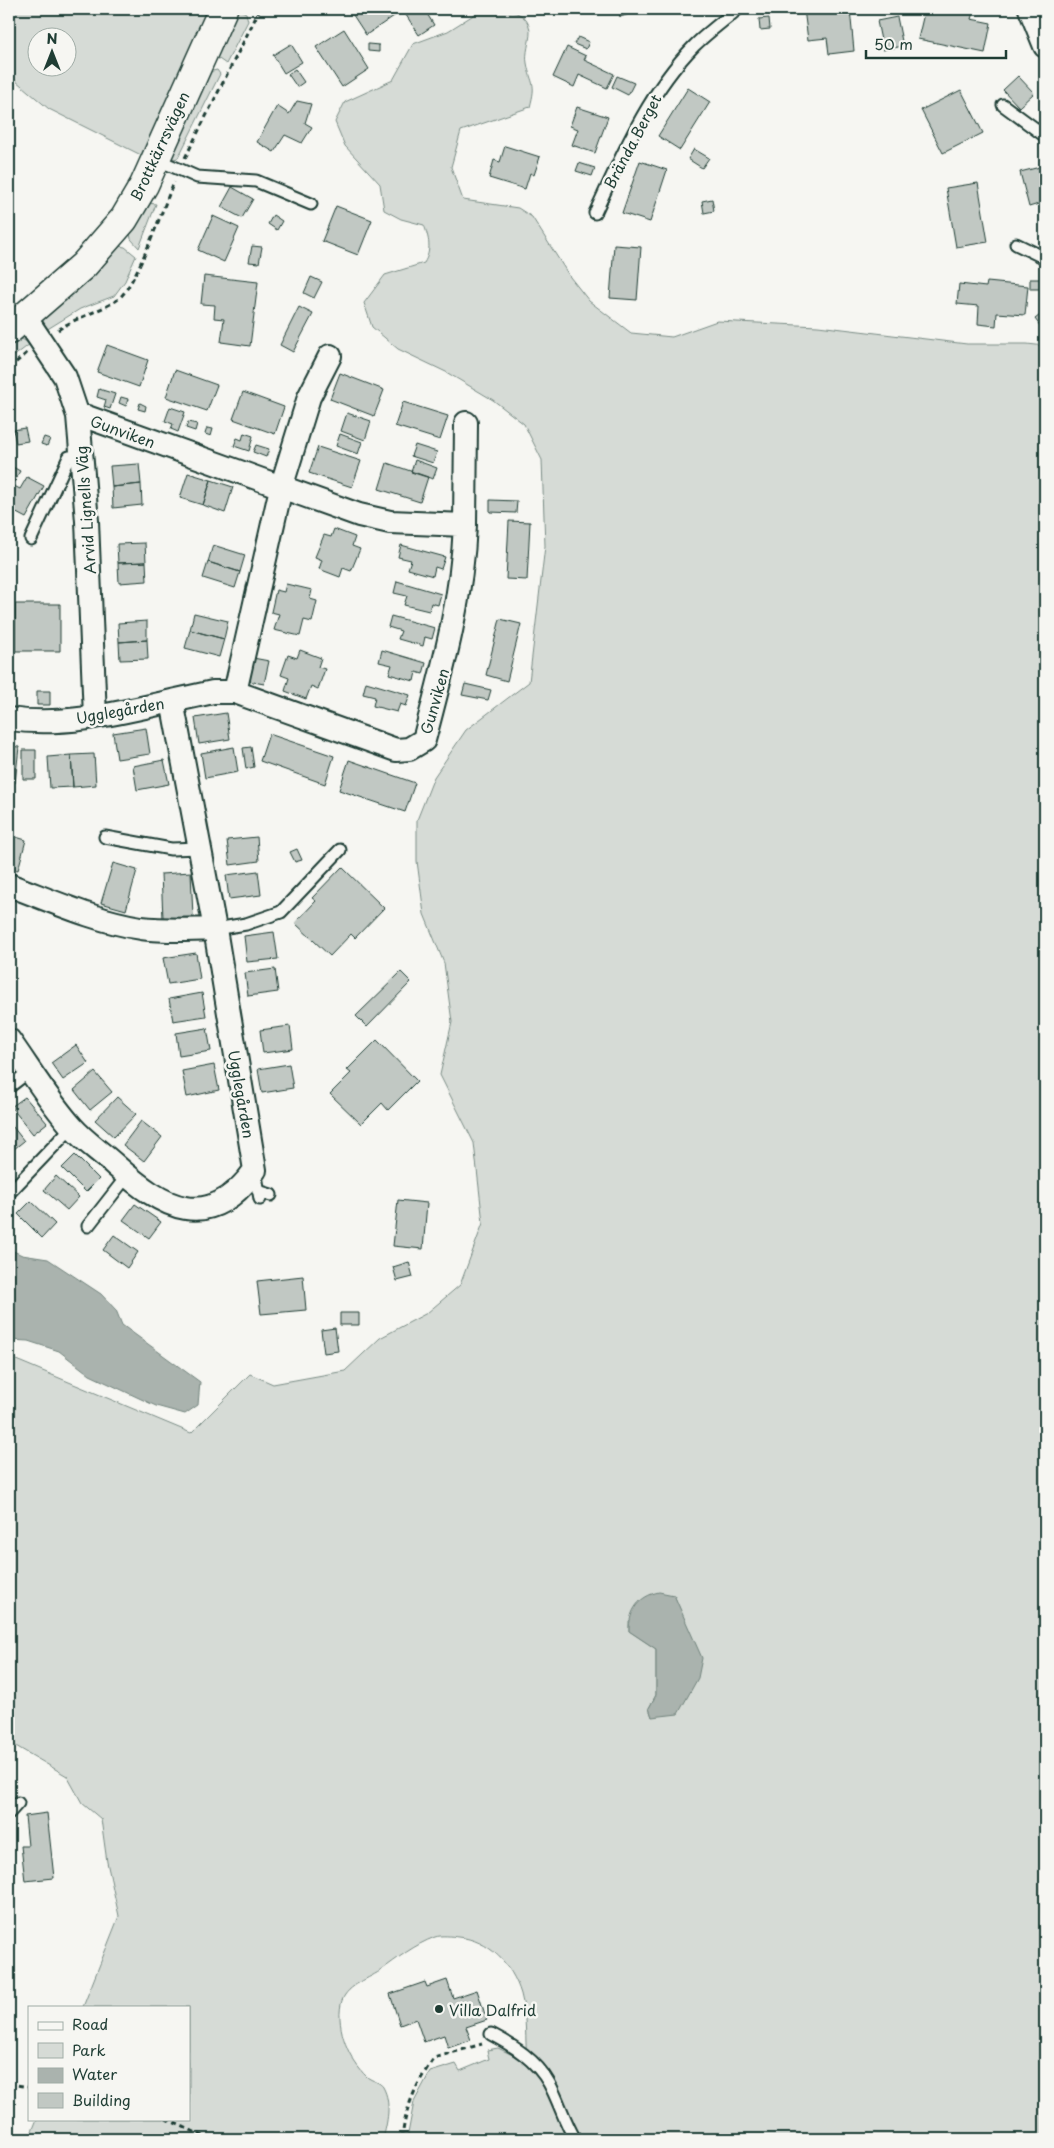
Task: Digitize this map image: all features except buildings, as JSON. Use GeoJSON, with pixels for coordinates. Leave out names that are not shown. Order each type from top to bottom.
{"type":"FeatureCollection","features":[{"type":"Feature","properties":{"kind":"street","name":"Brottkärrsvägen"},"geometry":{"type":"LineString","coordinates":[[17,323],[84,265],[124,219],[144,185],[223,9]]}},
{"type":"Feature","properties":{"kind":"street"},"geometry":{"type":"LineString","coordinates":[[1030,9],[1045,46]]}},
{"type":"Feature","properties":{"kind":"street","name":"Arvid Lignells Väg"},"geometry":{"type":"LineString","coordinates":[[17,323],[65,377],[78,416],[82,456],[95,717]]}},
{"type":"Feature","properties":{"kind":"street"},"geometry":{"type":"LineString","coordinates":[[235,692],[281,488],[309,398],[330,356]]}},
{"type":"Feature","properties":{"kind":"street","name":"Gunviken"},"geometry":{"type":"LineString","coordinates":[[78,416],[87,417],[359,515],[390,522],[465,525]]}},
{"type":"Feature","properties":{"kind":"street","name":"Gunviken"},"geometry":{"type":"LineString","coordinates":[[172,701],[213,692],[235,692],[396,750],[409,749],[424,740],[448,651],[457,608],[464,558],[466,423]]}},
{"type":"Feature","properties":{"kind":"street","name":"Ugglegården"},"geometry":{"type":"LineString","coordinates":[[9,719],[51,722],[95,717],[172,701],[215,929],[258,1187]]}},
{"type":"Feature","properties":{"kind":"street"},"geometry":{"type":"LineString","coordinates":[[9,886],[108,921],[167,930],[215,929]]}},
{"type":"Feature","properties":{"kind":"street"},"geometry":{"type":"LineString","coordinates":[[9,1040],[72,1127],[127,1176],[158,1200],[181,1208],[203,1208],[218,1204],[240,1191],[258,1187]]}},
{"type":"Feature","properties":{"kind":"lane","name":"Brända Berget"},"geometry":{"type":"LineString","coordinates":[[595,214],[632,134],[655,94],[694,47],[738,9]]}},
{"type":"Feature","properties":{"kind":"lane"},"geometry":{"type":"LineString","coordinates":[[1003,105],[1045,136]]}},
{"type":"Feature","properties":{"kind":"lane"},"geometry":{"type":"LineString","coordinates":[[156,159],[197,177],[256,181],[311,204]]}},
{"type":"Feature","properties":{"kind":"lane"},"geometry":{"type":"LineString","coordinates":[[1016,244],[1045,258]]}},
{"type":"Feature","properties":{"kind":"lane"},"geometry":{"type":"LineString","coordinates":[[31,539],[69,457],[82,456]]}},
{"type":"Feature","properties":{"kind":"lane"},"geometry":{"type":"LineString","coordinates":[[106,837],[171,849],[200,848]]}},
{"type":"Feature","properties":{"kind":"lane"},"geometry":{"type":"LineString","coordinates":[[215,929],[246,924],[281,912],[340,850]]}},
{"type":"Feature","properties":{"kind":"lane"},"geometry":{"type":"LineString","coordinates":[[9,1087],[31,1070]]}},
{"type":"Feature","properties":{"kind":"lane"},"geometry":{"type":"LineString","coordinates":[[9,1193],[72,1127]]}},
{"type":"Feature","properties":{"kind":"lane"},"geometry":{"type":"LineString","coordinates":[[88,1226],[127,1176]]}},
{"type":"Feature","properties":{"kind":"lane"},"geometry":{"type":"LineString","coordinates":[[258,1187],[271,1195]]}},
{"type":"Feature","properties":{"kind":"lane"},"geometry":{"type":"LineString","coordinates":[[9,1813],[18,1802]]}},
{"type":"Feature","properties":{"kind":"lane"},"geometry":{"type":"LineString","coordinates":[[491,2034],[505,2041],[536,2065],[549,2082],[575,2139]]}},
{"type":"Feature","properties":{"kind":"path"},"geometry":{"type":"LineString","coordinates":[[402,2139],[409,2101],[420,2078],[434,2058],[481,2044],[505,2041]]}},
{"type":"Feature","properties":{"kind":"path"},"geometry":{"type":"LineString","coordinates":[[9,2084],[28,2087]]}},
{"type":"Feature","properties":{"kind":"path"},"geometry":{"type":"LineString","coordinates":[[168,2120],[210,2139]]}},
{"type":"Feature","properties":{"kind":"green space"},"geometry":{"type":"Polygon","coordinates":[[[9,9],[209,9],[196,34],[145,157],[49,109],[9,75],[9,9]]]}},
{"type":"Feature","properties":{"kind":"green space"},"geometry":{"type":"Polygon","coordinates":[[[483,9],[505,10],[525,18],[530,32],[527,59],[533,84],[530,107],[461,131],[451,167],[463,200],[518,208],[532,217],[570,277],[589,301],[631,333],[672,337],[717,321],[818,326],[967,344],[1027,344],[1045,346],[1045,2139],[407,2139],[414,2102],[430,2072],[456,2064],[460,2071],[489,2059],[487,2050],[498,2048],[527,2062],[523,2002],[512,1973],[498,1955],[480,1943],[469,1939],[443,1936],[435,1937],[420,1944],[351,1988],[341,2004],[340,2024],[345,2044],[361,2070],[367,2077],[382,2085],[386,2093],[388,2113],[383,2139],[29,2139],[37,2120],[190,2120],[190,2006],[83,2006],[119,1916],[107,1862],[101,1819],[82,1803],[67,1776],[9,1742],[9,1357],[191,1433],[250,1374],[273,1384],[345,1371],[380,1338],[427,1313],[460,1285],[483,1223],[474,1143],[440,1075],[452,1022],[444,963],[424,914],[417,861],[417,820],[434,777],[466,730],[529,682],[545,546],[542,460],[524,424],[493,400],[446,372],[398,349],[372,327],[364,303],[385,275],[424,263],[429,249],[428,239],[424,225],[401,219],[384,210],[380,184],[345,146],[335,122],[345,102],[393,80],[413,44],[448,31],[483,9]],[[674,1595],[629,1621],[629,1631],[656,1649],[656,1695],[649,1708],[652,1717],[688,1629],[674,1595]]]}},
{"type":"Feature","properties":{"kind":"green space"},"geometry":{"type":"Polygon","coordinates":[[[240,10],[246,13],[248,21],[226,64],[216,57],[234,11],[240,10]]]}},
{"type":"Feature","properties":{"kind":"green space"},"geometry":{"type":"Polygon","coordinates":[[[217,70],[220,74],[178,158],[173,159],[170,154],[208,72],[217,70]]]}},
{"type":"Feature","properties":{"kind":"green space"},"geometry":{"type":"Polygon","coordinates":[[[148,203],[156,204],[139,248],[131,239],[130,233],[148,203]]]}},
{"type":"Feature","properties":{"kind":"green space"},"geometry":{"type":"Polygon","coordinates":[[[114,247],[125,247],[136,256],[125,281],[114,296],[80,309],[46,330],[42,320],[45,313],[114,247]]]}},
{"type":"Feature","properties":{"kind":"green space"},"geometry":{"type":"Polygon","coordinates":[[[12,339],[22,339],[30,344],[9,360],[9,342],[12,339]]]}},
{"type":"Feature","properties":{"kind":"water"},"geometry":{"type":"Polygon","coordinates":[[[9,1249],[22,1255],[48,1259],[101,1294],[116,1310],[122,1325],[200,1382],[198,1405],[185,1414],[156,1406],[90,1375],[59,1351],[28,1341],[9,1340],[9,1249]]]}},
{"type":"Feature","properties":{"kind":"water"},"geometry":{"type":"Polygon","coordinates":[[[659,1592],[674,1595],[702,1658],[698,1678],[678,1714],[652,1717],[649,1708],[656,1695],[656,1649],[629,1631],[629,1623],[636,1605],[646,1597],[659,1592]]]}},
{"type":"Feature","properties":{"kind":"place","name":"Villa Dalfrid"},"geometry":{"type":"Point","coordinates":[439,2009]}}]}
